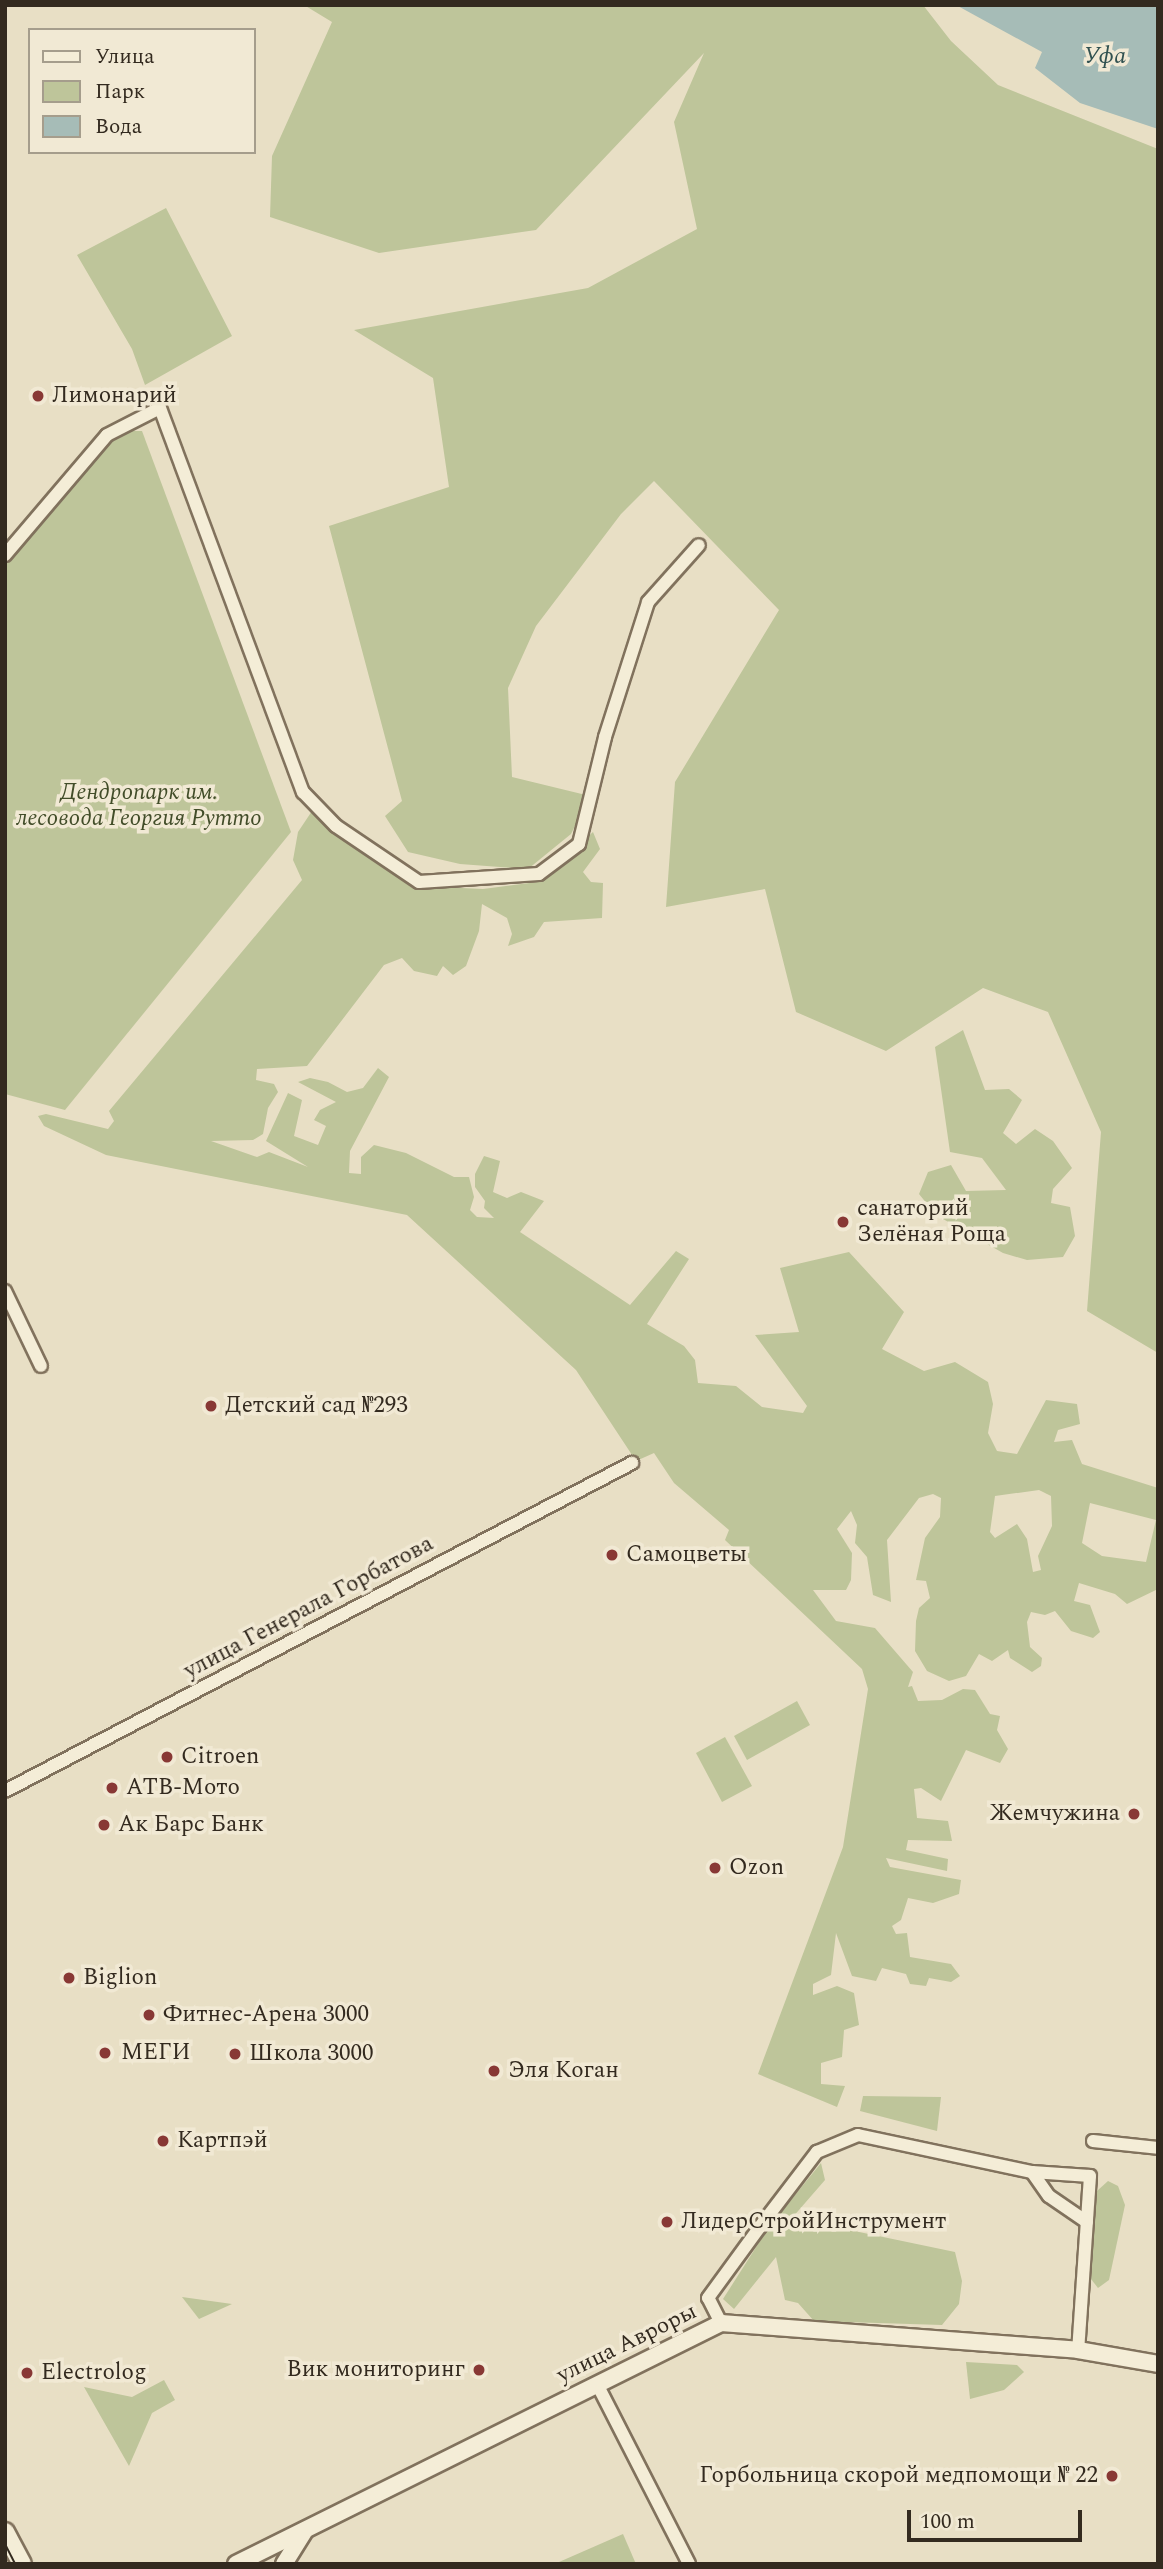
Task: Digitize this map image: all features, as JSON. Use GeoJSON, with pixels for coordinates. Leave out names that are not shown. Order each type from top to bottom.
{"type":"FeatureCollection","features":[{"type":"Feature","properties":{"kind":"main road"},"geometry":{"type":"LineString","coordinates":[[5,2532],[22,2564]]}},
{"type":"Feature","properties":{"kind":"street"},"geometry":{"type":"LineString","coordinates":[[5,555],[107,435],[160,408],[303,792],[336,826],[419,882],[539,874],[579,844],[606,737],[648,602],[699,545]]}},
{"type":"Feature","properties":{"kind":"street"},"geometry":{"type":"LineString","coordinates":[[5,1291],[41,1366]]}},
{"type":"Feature","properties":{"kind":"street","name":"улица Генерала Горбатова"},"geometry":{"type":"LineString","coordinates":[[5,1791],[632,1463]]}},
{"type":"Feature","properties":{"kind":"street"},"geometry":{"type":"LineString","coordinates":[[721,2323],[708,2298],[817,2152],[858,2135],[1032,2172],[1090,2176],[1078,2350]]}},
{"type":"Feature","properties":{"kind":"street"},"geometry":{"type":"LineString","coordinates":[[1093,2141],[1158,2148]]}},
{"type":"Feature","properties":{"kind":"street"},"geometry":{"type":"LineString","coordinates":[[1032,2172],[1049,2196],[1087,2222]]}},
{"type":"Feature","properties":{"kind":"street","name":"улица Авроры"},"geometry":{"type":"LineString","coordinates":[[236,2564],[721,2323],[1078,2350],[1158,2364]]}},
{"type":"Feature","properties":{"kind":"street"},"geometry":{"type":"LineString","coordinates":[[597,2384],[689,2564]]}},
{"type":"Feature","properties":{"kind":"street"},"geometry":{"type":"LineString","coordinates":[[284,2564],[305,2529]]}},
{"type":"Feature","properties":{"kind":"green space"},"geometry":{"type":"Polygon","coordinates":[[[304,5],[923,5],[951,41],[998,85],[1158,149],[1158,1353],[1087,1311],[1101,1132],[1048,1012],[983,988],[886,1051],[796,1012],[765,889],[666,907],[675,782],[779,610],[654,481],[621,514],[536,626],[508,688],[512,777],[590,796],[571,834],[528,869],[460,864],[408,852],[385,816],[402,801],[329,526],[449,487],[433,378],[354,330],[588,288],[697,229],[674,122],[704,53],[536,230],[379,253],[270,217],[272,156],[332,22],[304,5]]]}},
{"type":"Feature","properties":{"kind":"green space"},"geometry":{"type":"Polygon","coordinates":[[[166,208],[232,336],[145,385],[132,349],[77,255],[166,208]]]}},
{"type":"Feature","properties":{"kind":"green space","name":"Дендропарк им. лесовода Георгия Рутто"},"geometry":{"type":"Polygon","coordinates":[[[118,431],[142,431],[291,832],[65,1110],[5,1094],[5,564],[118,431]]]}},
{"type":"Feature","properties":{"kind":"green space"},"geometry":{"type":"Polygon","coordinates":[[[314,808],[420,886],[483,889],[537,882],[593,832],[600,849],[583,872],[591,882],[603,883],[602,918],[544,922],[534,937],[508,946],[512,934],[507,918],[482,904],[479,931],[466,966],[453,975],[443,966],[437,976],[414,971],[402,958],[384,965],[307,1066],[257,1069],[256,1080],[274,1084],[278,1092],[268,1108],[263,1134],[253,1140],[211,1141],[257,1157],[269,1152],[308,1167],[266,1141],[288,1093],[302,1100],[294,1136],[318,1145],[326,1126],[314,1120],[320,1110],[336,1102],[298,1082],[310,1078],[328,1082],[347,1092],[363,1088],[378,1068],[389,1077],[350,1151],[349,1173],[361,1174],[361,1157],[374,1145],[406,1153],[454,1177],[469,1177],[474,1197],[470,1210],[477,1217],[494,1218],[484,1208],[485,1201],[475,1187],[475,1174],[484,1156],[500,1161],[493,1192],[507,1198],[521,1192],[544,1201],[520,1232],[630,1305],[676,1251],[689,1259],[647,1324],[684,1346],[695,1360],[698,1383],[736,1386],[762,1407],[803,1413],[807,1406],[755,1335],[799,1332],[780,1268],[849,1252],[904,1312],[882,1349],[924,1371],[955,1362],[988,1382],[993,1404],[988,1433],[997,1451],[1017,1454],[1046,1400],[1077,1404],[1080,1424],[1058,1430],[1054,1442],[1072,1440],[1082,1464],[1158,1488],[1158,1589],[1127,1604],[1115,1594],[1079,1583],[1074,1601],[1090,1605],[1100,1632],[1093,1638],[1071,1631],[1055,1611],[1045,1615],[1031,1612],[1027,1622],[1030,1647],[1042,1658],[1041,1666],[1032,1672],[1010,1658],[1008,1650],[992,1661],[979,1654],[966,1676],[949,1681],[927,1671],[915,1651],[919,1608],[930,1598],[926,1581],[916,1580],[925,1538],[940,1517],[941,1498],[933,1494],[919,1498],[887,1540],[891,1602],[873,1595],[867,1557],[855,1543],[857,1525],[851,1511],[837,1529],[852,1553],[851,1580],[846,1590],[813,1590],[836,1621],[875,1628],[913,1672],[908,1687],[912,1686],[918,1701],[942,1700],[963,1689],[975,1690],[990,1714],[1000,1716],[997,1730],[1008,1749],[1000,1763],[966,1750],[941,1801],[921,1788],[914,1789],[917,1818],[948,1821],[952,1841],[908,1840],[906,1850],[948,1859],[947,1871],[886,1858],[890,1867],[961,1880],[959,1894],[933,1903],[908,1898],[901,1920],[892,1926],[896,1934],[907,1933],[910,1957],[951,1964],[960,1976],[951,1982],[929,1978],[926,1986],[910,1984],[906,1974],[882,1968],[876,1981],[852,1976],[836,1933],[831,1975],[813,1984],[813,1995],[837,1986],[854,1993],[859,2025],[844,2030],[842,2057],[821,2063],[821,2084],[845,2086],[837,2107],[758,2074],[843,1847],[868,1689],[862,1669],[725,1540],[729,1530],[674,1483],[654,1453],[636,1461],[576,1370],[407,1215],[106,1155],[44,1126],[38,1116],[46,1114],[108,1129],[114,1121],[109,1111],[302,880],[293,860],[298,832],[314,808]],[[1039,1490],[995,1496],[990,1532],[995,1538],[1017,1524],[1027,1539],[1033,1572],[1041,1570],[1038,1556],[1052,1526],[1051,1496],[1039,1490]],[[1090,1503],[1082,1543],[1102,1556],[1146,1562],[1156,1520],[1090,1503]]]}},
{"type":"Feature","properties":{"kind":"green space"},"geometry":{"type":"Polygon","coordinates":[[[963,1030],[985,1090],[1009,1089],[1022,1100],[1003,1133],[1016,1144],[1035,1129],[1053,1141],[1072,1168],[1053,1189],[1051,1203],[1070,1207],[1075,1236],[1063,1257],[1027,1260],[1003,1253],[936,1215],[919,1194],[928,1172],[951,1165],[966,1191],[1006,1190],[982,1158],[950,1152],[935,1047],[963,1030]]]}},
{"type":"Feature","properties":{"kind":"green space"},"geometry":{"type":"Polygon","coordinates":[[[797,1701],[810,1725],[747,1760],[734,1736],[797,1701]]]}},
{"type":"Feature","properties":{"kind":"green space"},"geometry":{"type":"Polygon","coordinates":[[[725,1737],[752,1786],[722,1802],[696,1753],[725,1737]]]}},
{"type":"Feature","properties":{"kind":"green space"},"geometry":{"type":"Polygon","coordinates":[[[863,2096],[941,2097],[937,2131],[860,2111],[863,2096]]]}},
{"type":"Feature","properties":{"kind":"green space"},"geometry":{"type":"Polygon","coordinates":[[[821,2163],[825,2180],[792,2218],[955,2252],[962,2281],[959,2304],[942,2325],[814,2321],[798,2303],[785,2300],[776,2257],[734,2309],[723,2299],[769,2227],[821,2163]]]}},
{"type":"Feature","properties":{"kind":"green space"},"geometry":{"type":"Polygon","coordinates":[[[1108,2181],[1118,2186],[1125,2205],[1109,2280],[1098,2288],[1091,2279],[1097,2191],[1108,2181]]]}},
{"type":"Feature","properties":{"kind":"green space"},"geometry":{"type":"Polygon","coordinates":[[[182,2297],[232,2304],[199,2319],[182,2297]]]}},
{"type":"Feature","properties":{"kind":"green space"},"geometry":{"type":"Polygon","coordinates":[[[966,2362],[1017,2365],[1024,2372],[1004,2390],[970,2399],[966,2362]]]}},
{"type":"Feature","properties":{"kind":"green space"},"geometry":{"type":"Polygon","coordinates":[[[164,2380],[175,2400],[152,2413],[129,2466],[84,2387],[132,2397],[164,2380]]]}},
{"type":"Feature","properties":{"kind":"green space"},"geometry":{"type":"Polygon","coordinates":[[[623,2534],[636,2564],[559,2564],[559,2562],[623,2534]]]}},
{"type":"Feature","properties":{"kind":"water","name":"Уфа"},"geometry":{"type":"Polygon","coordinates":[[[956,5],[1158,5],[1158,129],[1080,103],[1035,68],[1042,52],[956,5]]]}},
{"type":"Feature","properties":{"kind":"tram line"},"geometry":{"type":"LineString","coordinates":[[5,2544],[15,2564]]}},
{"type":"Feature","properties":{"kind":"place","name":"Лимонарий"},"geometry":{"type":"Point","coordinates":[38,396]}},
{"type":"Feature","properties":{"kind":"place","name":"санаторий Зелёная Роща"},"geometry":{"type":"Point","coordinates":[843,1222]}},
{"type":"Feature","properties":{"kind":"place","name":"Детский сад №293"},"geometry":{"type":"Point","coordinates":[211,1406]}},
{"type":"Feature","properties":{"kind":"place","name":"Самоцветы"},"geometry":{"type":"Point","coordinates":[612,1555]}},
{"type":"Feature","properties":{"kind":"place","name":"Citroen"},"geometry":{"type":"Point","coordinates":[167,1757]}},
{"type":"Feature","properties":{"kind":"place","name":"АТВ-Мото"},"geometry":{"type":"Point","coordinates":[112,1788]}},
{"type":"Feature","properties":{"kind":"place","name":"Жемчужина"},"geometry":{"type":"Point","coordinates":[1134,1814]}},
{"type":"Feature","properties":{"kind":"place","name":"Ак Барс Банк"},"geometry":{"type":"Point","coordinates":[104,1825]}},
{"type":"Feature","properties":{"kind":"place","name":"Ozon"},"geometry":{"type":"Point","coordinates":[715,1868]}},
{"type":"Feature","properties":{"kind":"place","name":"Biglion"},"geometry":{"type":"Point","coordinates":[69,1978]}},
{"type":"Feature","properties":{"kind":"place","name":"Фитнес-Арена 3000"},"geometry":{"type":"Point","coordinates":[149,2015]}},
{"type":"Feature","properties":{"kind":"place","name":"МЕГИ"},"geometry":{"type":"Point","coordinates":[105,2053]}},
{"type":"Feature","properties":{"kind":"place","name":"Школа 3000"},"geometry":{"type":"Point","coordinates":[235,2054]}},
{"type":"Feature","properties":{"kind":"place","name":"Эля Коган"},"geometry":{"type":"Point","coordinates":[494,2071]}},
{"type":"Feature","properties":{"kind":"place","name":"Картпэй"},"geometry":{"type":"Point","coordinates":[163,2141]}},
{"type":"Feature","properties":{"kind":"place","name":"ЛидерСтройИнструмент"},"geometry":{"type":"Point","coordinates":[667,2222]}},
{"type":"Feature","properties":{"kind":"place","name":"Вик мониторинг"},"geometry":{"type":"Point","coordinates":[479,2370]}},
{"type":"Feature","properties":{"kind":"place","name":"Electrolog"},"geometry":{"type":"Point","coordinates":[27,2373]}},
{"type":"Feature","properties":{"kind":"place","name":"Горбольница скорой медпомощи № 22"},"geometry":{"type":"Point","coordinates":[1112,2476]}}]}
